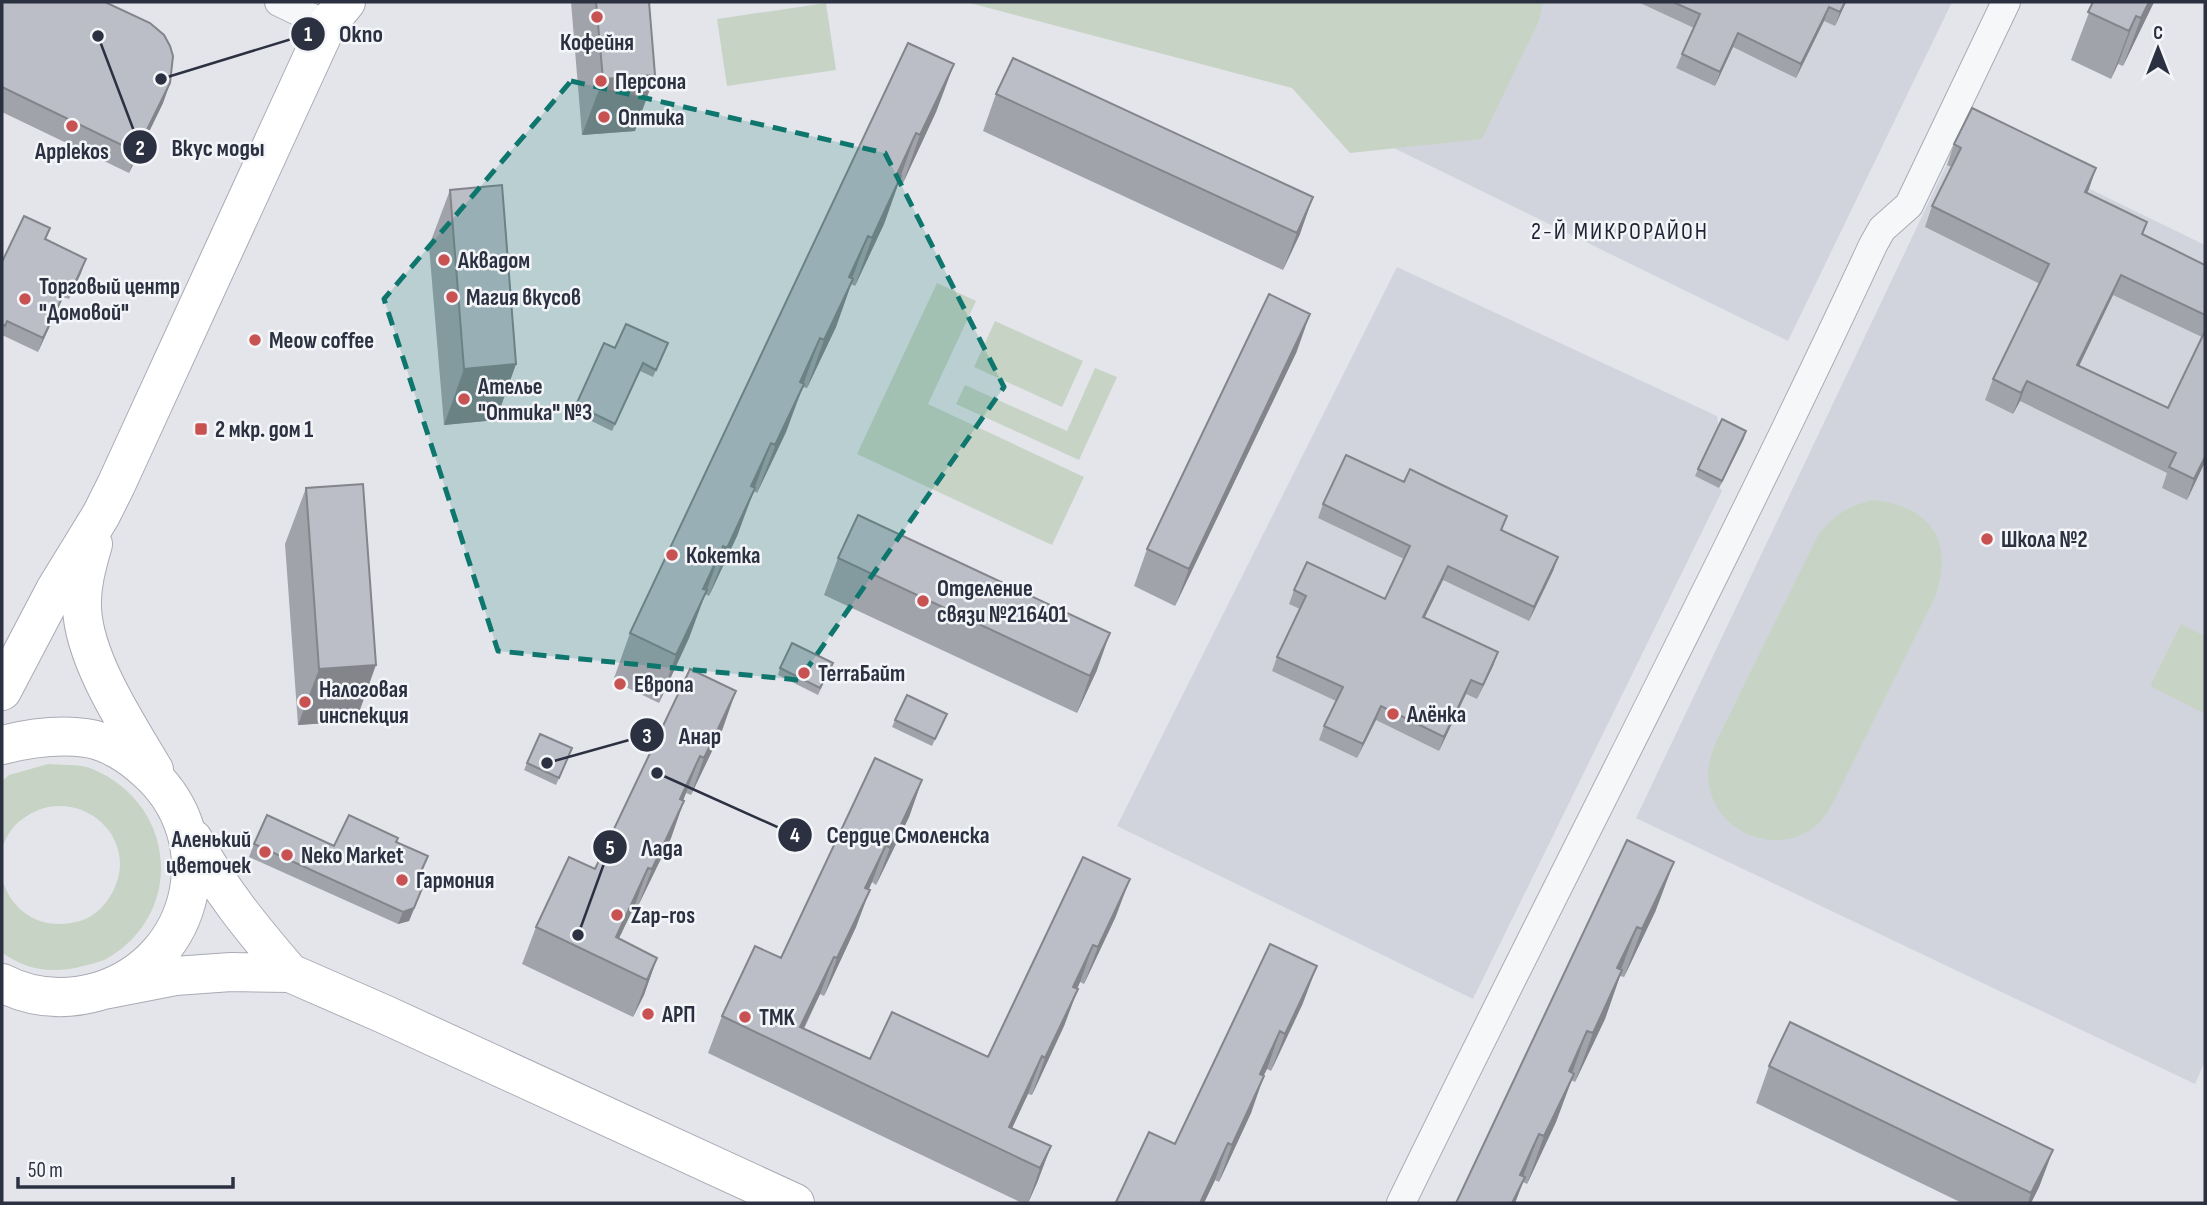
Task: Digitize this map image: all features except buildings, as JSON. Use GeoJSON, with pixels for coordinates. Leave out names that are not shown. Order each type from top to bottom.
{"type":"FeatureCollection","features":[{"type":"Feature","properties":{"kind":"street"},"geometry":{"type":"LineString","coordinates":[[2,691],[55,590],[101,515],[336,14],[279,2]]}},
{"type":"Feature","properties":{"kind":"street"},"geometry":{"type":"LineString","coordinates":[[1401,1203],[1708,590],[1811,380],[1873,245],[1882,229],[1909,205],[2007,2]]}},
{"type":"Feature","properties":{"kind":"street"},"geometry":{"type":"LineString","coordinates":[[101,515],[83,581],[82,609],[87,641],[121,715],[163,784],[211,873],[239,914],[290,973]]}},
{"type":"Feature","properties":{"kind":"street"},"geometry":{"type":"LineString","coordinates":[[2,745],[44,736],[88,738],[129,755],[163,784]]}},
{"type":"Feature","properties":{"kind":"street"},"geometry":{"type":"LineString","coordinates":[[103,990],[123,982],[158,955],[182,916],[192,871],[185,825]]}},
{"type":"Feature","properties":{"kind":"street"},"geometry":{"type":"LineString","coordinates":[[13,996],[71,998],[175,976],[231,972],[290,973],[460,1048],[795,1203]]}},
{"type":"Feature","properties":{"kind":"highlighted area"},"geometry":{"type":"Polygon","coordinates":[[[571,81],[885,153],[1004,387],[799,680],[498,651],[384,299],[571,81]]]}},
{"type":"Feature","properties":{"kind":"shaded area"},"geometry":{"type":"Polygon","coordinates":[[[1417,2],[1952,2],[1788,341],[1359,131],[1417,2]]]}},
{"type":"Feature","properties":{"kind":"shaded area","name":"Школа №2"},"geometry":{"type":"Polygon","coordinates":[[[1964,128],[2205,245],[2205,1061],[2195,1084],[1636,818],[1964,128]]]}},
{"type":"Feature","properties":{"kind":"shaded area","name":"Алёнка"},"geometry":{"type":"Polygon","coordinates":[[[1397,267],[1717,416],[1719,426],[1744,438],[1719,487],[1722,491],[1473,999],[1117,826],[1397,267]]]}},
{"type":"Feature","properties":{"kind":"green space"},"geometry":{"type":"Polygon","coordinates":[[[966,2],[1543,2],[1539,21],[1482,139],[1350,153],[1292,88],[966,2]]]}},
{"type":"Feature","properties":{"kind":"green space"},"geometry":{"type":"Polygon","coordinates":[[[826,3],[836,70],[727,86],[717,19],[826,3]]]}},
{"type":"Feature","properties":{"kind":"green space"},"geometry":{"type":"Polygon","coordinates":[[[937,283],[976,301],[928,404],[1084,477],[1052,545],[857,454],[937,283]]]}},
{"type":"Feature","properties":{"kind":"green space"},"geometry":{"type":"Polygon","coordinates":[[[995,321],[1083,361],[1062,407],[974,367],[995,321]]]}},
{"type":"Feature","properties":{"kind":"green space"},"geometry":{"type":"Polygon","coordinates":[[[1095,368],[1117,377],[1079,460],[956,404],[965,385],[1067,431],[1095,368]]]}},
{"type":"Feature","properties":{"kind":"green space"},"geometry":{"type":"Polygon","coordinates":[[[1873,500],[1910,510],[1923,518],[1933,529],[1942,559],[1935,597],[1823,819],[1804,834],[1787,839],[1770,840],[1753,836],[1738,829],[1725,818],[1715,803],[1708,775],[1715,744],[1818,535],[1842,512],[1873,500]]]}},
{"type":"Feature","properties":{"kind":"green space"},"geometry":{"type":"Polygon","coordinates":[[[2181,624],[2205,636],[2205,714],[2150,686],[2181,624]]]}},
{"type":"Feature","properties":{"kind":"green space"},"geometry":{"type":"Polygon","coordinates":[[[48,764],[90,768],[118,784],[140,805],[154,830],[160,858],[159,886],[150,913],[133,938],[108,958],[62,970],[32,967],[2,953],[2,878],[13,902],[31,917],[54,924],[80,921],[99,910],[112,893],[119,872],[119,851],[111,834],[98,819],[81,810],[62,806],[41,809],[21,820],[9,834],[2,851],[2,781],[9,775],[48,764]]]}},
{"type":"Feature","properties":{"kind":"place","name":"Кофейня"},"geometry":{"type":"Point","coordinates":[597,17]}},
{"type":"Feature","properties":{"kind":"place","name":"Вкус моды"},"geometry":{"type":"Point","coordinates":[98,36]}},
{"type":"Feature","properties":{"kind":"place","name":"Okno"},"geometry":{"type":"Point","coordinates":[161,79]}},
{"type":"Feature","properties":{"kind":"place","name":"Персона"},"geometry":{"type":"Point","coordinates":[601,81]}},
{"type":"Feature","properties":{"kind":"place","name":"Оптика"},"geometry":{"type":"Point","coordinates":[604,117]}},
{"type":"Feature","properties":{"kind":"place","name":"Applekos"},"geometry":{"type":"Point","coordinates":[72,126]}},
{"type":"Feature","properties":{"kind":"place","name":"Аквадом"},"geometry":{"type":"Point","coordinates":[444,260]}},
{"type":"Feature","properties":{"kind":"place","name":"Магия вкусов"},"geometry":{"type":"Point","coordinates":[452,297]}},
{"type":"Feature","properties":{"kind":"place","name":"Торговый центр \"Домовой\""},"geometry":{"type":"Point","coordinates":[25,299]}},
{"type":"Feature","properties":{"kind":"place","name":"Meow coffee"},"geometry":{"type":"Point","coordinates":[255,340]}},
{"type":"Feature","properties":{"kind":"place","name":"Ателье \"Оптика\" №3"},"geometry":{"type":"Point","coordinates":[464,399]}},
{"type":"Feature","properties":{"kind":"place","name":"2 мкр. дом 1"},"geometry":{"type":"Point","coordinates":[201,429]}},
{"type":"Feature","properties":{"kind":"place","name":"Школа №2"},"geometry":{"type":"Point","coordinates":[1987,539]}},
{"type":"Feature","properties":{"kind":"place","name":"Кокетка"},"geometry":{"type":"Point","coordinates":[672,555]}},
{"type":"Feature","properties":{"kind":"place","name":"Отделение связи №216401"},"geometry":{"type":"Point","coordinates":[923,601]}},
{"type":"Feature","properties":{"kind":"place","name":"TerraБайт"},"geometry":{"type":"Point","coordinates":[804,673]}},
{"type":"Feature","properties":{"kind":"place","name":"Европа"},"geometry":{"type":"Point","coordinates":[620,684]}},
{"type":"Feature","properties":{"kind":"place","name":"Налоговая инспекция"},"geometry":{"type":"Point","coordinates":[305,702]}},
{"type":"Feature","properties":{"kind":"place","name":"Алёнка"},"geometry":{"type":"Point","coordinates":[1393,714]}},
{"type":"Feature","properties":{"kind":"place","name":"Анар"},"geometry":{"type":"Point","coordinates":[547,763]}},
{"type":"Feature","properties":{"kind":"place","name":"Сердце Смоленска"},"geometry":{"type":"Point","coordinates":[657,773]}},
{"type":"Feature","properties":{"kind":"place","name":"Аленький цветочек"},"geometry":{"type":"Point","coordinates":[265,852]}},
{"type":"Feature","properties":{"kind":"place","name":"Neko Market"},"geometry":{"type":"Point","coordinates":[287,855]}},
{"type":"Feature","properties":{"kind":"place","name":"Гармония"},"geometry":{"type":"Point","coordinates":[402,880]}},
{"type":"Feature","properties":{"kind":"place","name":"Zap-ros"},"geometry":{"type":"Point","coordinates":[617,915]}},
{"type":"Feature","properties":{"kind":"place","name":"Лада"},"geometry":{"type":"Point","coordinates":[578,935]}},
{"type":"Feature","properties":{"kind":"place","name":"АРП"},"geometry":{"type":"Point","coordinates":[648,1014]}},
{"type":"Feature","properties":{"kind":"place","name":"TMK"},"geometry":{"type":"Point","coordinates":[745,1017]}},
{"type":"Feature","properties":{"kind":"district","name":"2-Й МИКРОРАЙОН"},"geometry":{"type":"Point","coordinates":[1620,231]}}]}
